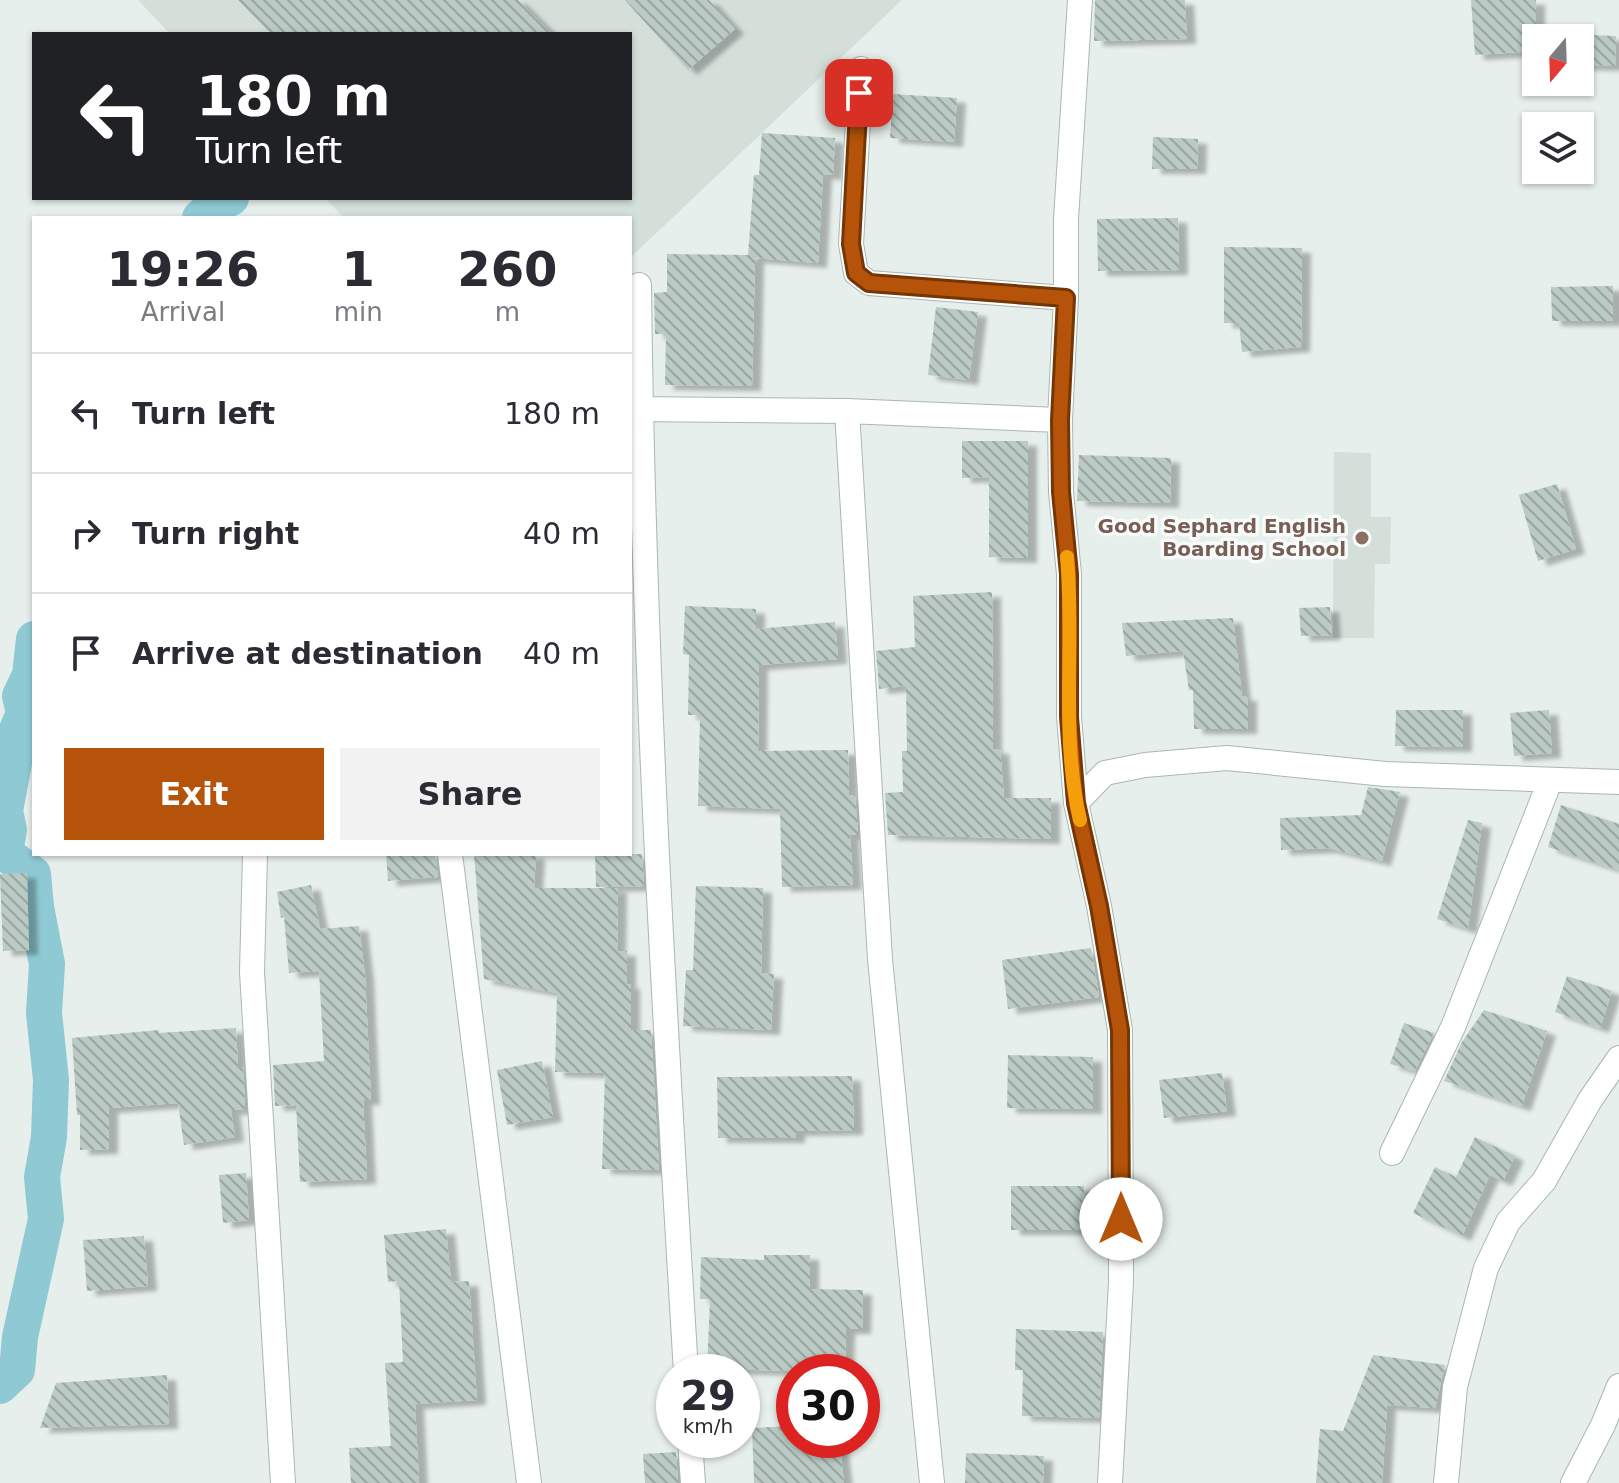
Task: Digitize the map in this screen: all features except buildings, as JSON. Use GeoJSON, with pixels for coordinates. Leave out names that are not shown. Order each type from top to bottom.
{"type":"FeatureCollection","features":[{"type":"Feature","properties":{"kind":"street"},"geometry":{"type":"LineString","coordinates":[[1080,0],[1066,219],[1061,492],[1069,574],[1069,717],[1076,803],[1099,906],[1120,1030],[1121,1282],[1110,1483]]}},
{"type":"Feature","properties":{"kind":"street"},"geometry":{"type":"LineString","coordinates":[[861,69],[851,244],[856,273],[869,283],[1066,298]]}},
{"type":"Feature","properties":{"kind":"street"},"geometry":{"type":"LineString","coordinates":[[639,285],[635,410],[664,1017],[685,1354]]}},
{"type":"Feature","properties":{"kind":"street"},"geometry":{"type":"LineString","coordinates":[[635,410],[847,411],[1060,420]]}},
{"type":"Feature","properties":{"kind":"street"},"geometry":{"type":"LineString","coordinates":[[847,411],[880,959],[932,1483]]}},
{"type":"Feature","properties":{"kind":"street"},"geometry":{"type":"LineString","coordinates":[[1076,803],[1105,773],[1145,765],[1227,758],[1385,774],[1619,782]]}},
{"type":"Feature","properties":{"kind":"street"},"geometry":{"type":"LineString","coordinates":[[1392,1153],[1453,1027],[1550,781]]}},
{"type":"Feature","properties":{"kind":"street"},"geometry":{"type":"LineString","coordinates":[[255,856],[252,972],[283,1483]]}},
{"type":"Feature","properties":{"kind":"street"},"geometry":{"type":"LineString","coordinates":[[450,856],[529,1483]]}},
{"type":"Feature","properties":{"kind":"street"},"geometry":{"type":"LineString","coordinates":[[1446,1483],[1455,1387],[1486,1268],[1508,1222],[1544,1181],[1590,1100],[1619,1058]]}},
{"type":"Feature","properties":{"kind":"street"},"geometry":{"type":"LineString","coordinates":[[1573,1483],[1619,1386]]}},
{"type":"Feature","properties":{"kind":"street"},"geometry":{"type":"LineString","coordinates":[[691,1458],[693,1483]]}},
{"type":"Feature","properties":{"kind":"shaded area"},"geometry":{"type":"Polygon","coordinates":[[[138,0],[902,0],[632,256],[632,216],[342,216],[327,200],[632,200],[632,32],[168,32],[138,0]]]}},
{"type":"Feature","properties":{"kind":"shaded area","name":"Good Sephard English Boarding School"},"geometry":{"type":"Polygon","coordinates":[[[1334,452],[1371,453],[1371,517],[1391,517],[1390,564],[1375,564],[1374,638],[1333,638],[1334,452]]]}},
{"type":"Feature","properties":{"kind":"waterway"},"geometry":{"type":"LineString","coordinates":[[202,216],[227,200]]}},
{"type":"Feature","properties":{"kind":"waterway"},"geometry":{"type":"LineString","coordinates":[[0,1386],[17,1370],[20,1337],[46,1219],[42,1177],[49,1137],[51,1080],[44,1013],[47,964],[33,874],[5,853],[9,830],[5,811],[14,763],[14,737],[24,713],[20,696],[30,675],[32,657]]}},
{"type":"Feature","properties":{"kind":"slow traffic"},"geometry":{"type":"LineString","coordinates":[[1067,557],[1069,717],[1080,820]]}},
{"type":"Feature","properties":{"kind":"place","name":"Good Sephard English Boarding School"},"geometry":{"type":"Point","coordinates":[1362,538]}},
{"type":"Feature","properties":{"kind":"route"},"geometry":{"type":"LineString","coordinates":[[859,93],[851,244],[856,273],[869,283],[1066,298],[1060,420],[1061,492],[1069,574],[1069,717],[1076,803],[1099,906],[1120,1030],[1121,1219]]}}]}
